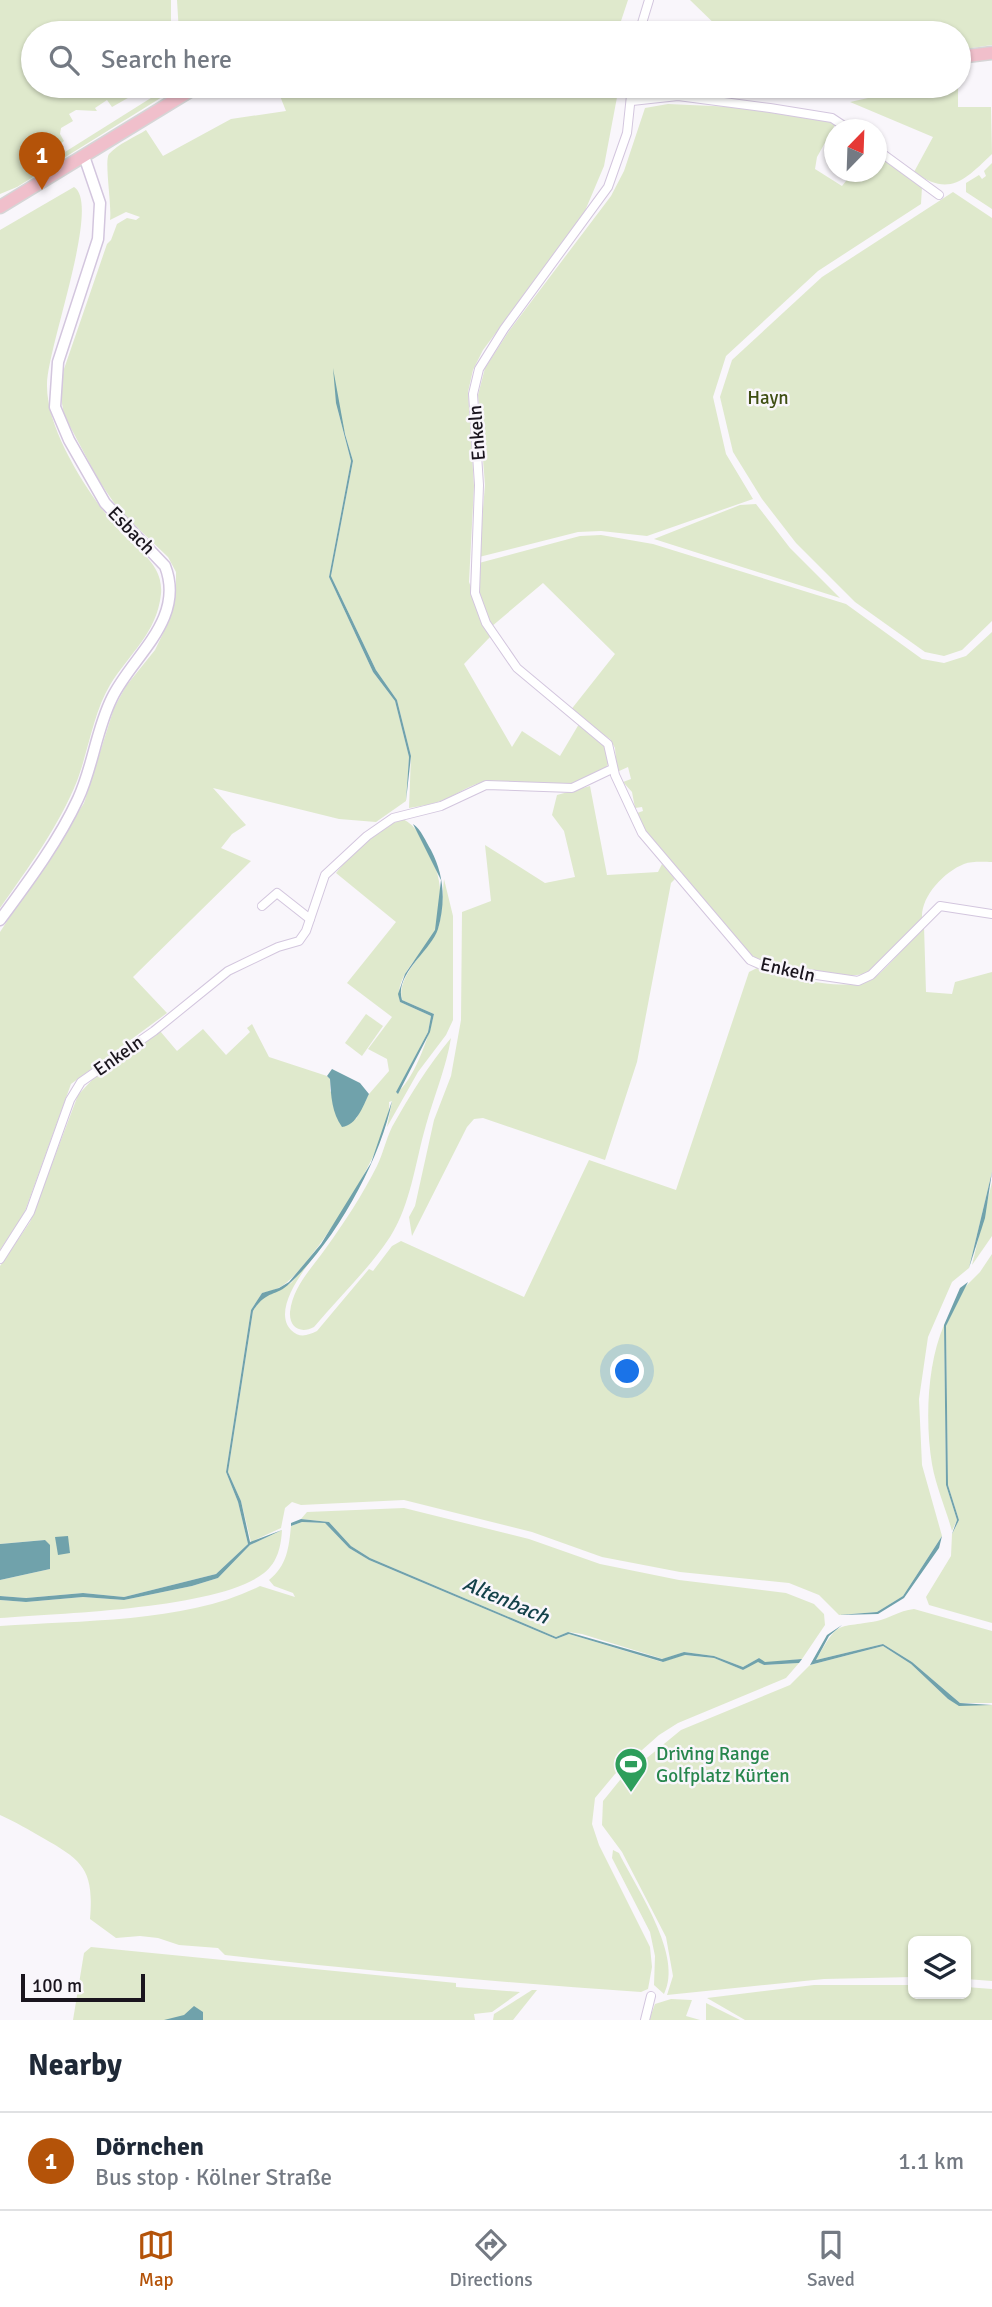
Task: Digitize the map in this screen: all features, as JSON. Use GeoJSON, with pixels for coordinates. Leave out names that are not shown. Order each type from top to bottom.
{"type":"FeatureCollection","features":[{"type":"Feature","properties":{"kind":"main road"},"geometry":{"type":"LineString","coordinates":[[971,56],[992,53]]}},
{"type":"Feature","properties":{"kind":"main road"},"geometry":{"type":"LineString","coordinates":[[0,207],[178,98]]}},
{"type":"Feature","properties":{"kind":"street"},"geometry":{"type":"LineString","coordinates":[[643,21],[649,0]]}},
{"type":"Feature","properties":{"kind":"street"},"geometry":{"type":"LineString","coordinates":[[632,101],[660,98]]}},
{"type":"Feature","properties":{"kind":"street"},"geometry":{"type":"LineString","coordinates":[[694,98],[834,119]]}},
{"type":"Feature","properties":{"kind":"street","name":"Enkeln"},"geometry":{"type":"LineString","coordinates":[[632,101],[624,144],[608,187],[479,369],[473,394],[480,485],[474,584],[481,614],[517,668],[546,695],[603,738],[611,751],[612,769],[642,833],[742,953],[768,968],[858,981],[871,975],[940,906],[992,914]]}},
{"type":"Feature","properties":{"kind":"street","name":"Esbach"},"geometry":{"type":"LineString","coordinates":[[0,920],[72,811],[87,776],[110,701],[155,639],[168,598],[169,576],[165,566],[106,503],[69,440],[55,407],[58,362],[98,239],[100,202],[84,156]]}},
{"type":"Feature","properties":{"kind":"street"},"geometry":{"type":"LineString","coordinates":[[887,156],[939,195]]}},
{"type":"Feature","properties":{"kind":"street","name":"Enkeln"},"geometry":{"type":"LineString","coordinates":[[0,1258],[30,1212],[70,1100],[81,1082],[143,1039],[228,971],[278,947],[298,943],[304,935],[325,875],[361,841],[393,818],[442,806],[486,785],[572,788],[612,769]]}},
{"type":"Feature","properties":{"kind":"street"},"geometry":{"type":"LineString","coordinates":[[262,906],[277,893],[310,919]]}},
{"type":"Feature","properties":{"kind":"street"},"geometry":{"type":"LineString","coordinates":[[645,2020],[651,1996]]}},
{"type":"Feature","properties":{"kind":"green space"},"geometry":{"type":"Polygon","coordinates":[[[0,0],[171,0],[171,21],[21,21],[21,98],[128,98],[112,107],[107,100],[95,108],[97,111],[76,110],[69,114],[73,121],[61,128],[60,134],[64,141],[60,144],[65,152],[151,98],[160,98],[17,187],[0,194],[0,0]]]}},
{"type":"Feature","properties":{"kind":"green space"},"geometry":{"type":"Polygon","coordinates":[[[177,0],[628,0],[621,21],[178,21],[177,0]]]}},
{"type":"Feature","properties":{"kind":"green space"},"geometry":{"type":"Polygon","coordinates":[[[690,0],[992,0],[992,45],[971,48],[971,21],[712,21],[690,0]]]}},
{"type":"Feature","properties":{"kind":"green space"},"geometry":{"type":"Polygon","coordinates":[[[281,98],[617,98],[604,166],[582,218],[483,350],[473,370],[468,392],[474,486],[469,582],[490,637],[464,664],[512,747],[522,731],[560,756],[579,724],[604,744],[609,762],[600,773],[588,780],[555,784],[485,782],[441,801],[409,808],[411,756],[397,700],[376,670],[331,576],[353,461],[336,403],[351,461],[329,577],[373,672],[395,701],[409,757],[406,801],[376,822],[339,819],[213,788],[246,825],[232,834],[221,848],[251,861],[133,977],[167,1013],[71,1084],[24,1214],[0,1250],[0,932],[84,803],[114,708],[126,686],[155,650],[169,621],[176,590],[176,572],[168,557],[119,510],[99,481],[64,415],[60,392],[64,369],[107,244],[117,224],[127,218],[136,220],[140,217],[126,212],[110,220],[109,154],[146,130],[163,156],[231,119],[286,111],[281,98]]]}},
{"type":"Feature","properties":{"kind":"green space"},"geometry":{"type":"Polygon","coordinates":[[[868,98],[958,98],[958,107],[991,107],[992,154],[973,172],[956,182],[937,184],[926,180],[914,172],[933,137],[850,102],[868,98]]]}},
{"type":"Feature","properties":{"kind":"green space"},"geometry":{"type":"Polygon","coordinates":[[[668,104],[735,107],[824,121],[824,144],[817,157],[815,169],[824,175],[824,182],[836,182],[842,186],[845,182],[887,182],[887,161],[922,187],[921,204],[818,271],[726,356],[713,397],[726,454],[753,499],[647,536],[601,531],[578,532],[479,557],[485,485],[478,395],[485,368],[509,331],[611,196],[624,171],[645,108],[668,104]]]}},
{"type":"Feature","properties":{"kind":"green space"},"geometry":{"type":"Polygon","coordinates":[[[992,163],[992,209],[966,192],[966,183],[979,175],[982,179],[986,176],[984,171],[992,163]]]}},
{"type":"Feature","properties":{"kind":"green space"},"geometry":{"type":"Polygon","coordinates":[[[74,187],[81,199],[81,220],[71,279],[49,368],[49,403],[61,440],[80,477],[120,532],[152,563],[161,582],[161,594],[148,632],[104,695],[77,781],[61,814],[0,908],[0,230],[74,187]]]}},
{"type":"Feature","properties":{"kind":"green space","name":"Hayn"},"geometry":{"type":"Polygon","coordinates":[[[953,192],[992,218],[992,621],[962,650],[944,656],[925,652],[855,602],[796,543],[762,499],[733,452],[720,397],[732,360],[822,277],[953,192]]]}},
{"type":"Feature","properties":{"kind":"green space"},"geometry":{"type":"Polygon","coordinates":[[[756,504],[790,548],[840,598],[654,539],[740,505],[756,504]]]}},
{"type":"Feature","properties":{"kind":"green space"},"geometry":{"type":"Polygon","coordinates":[[[601,535],[653,544],[846,604],[922,659],[944,663],[966,656],[992,632],[992,862],[964,864],[942,879],[925,901],[922,918],[889,954],[868,972],[859,975],[812,973],[757,959],[744,948],[645,831],[637,813],[643,811],[642,807],[635,808],[632,792],[623,782],[631,779],[628,767],[617,772],[615,748],[610,739],[570,711],[615,654],[543,583],[491,627],[478,594],[479,563],[580,536],[601,535]]]}},
{"type":"Feature","properties":{"kind":"green space"},"geometry":{"type":"Polygon","coordinates":[[[590,786],[607,875],[658,872],[662,864],[675,879],[671,883],[637,1062],[605,1160],[483,1118],[474,1119],[467,1127],[412,1236],[409,1217],[415,1206],[434,1120],[451,1076],[461,1020],[462,912],[491,901],[485,845],[545,883],[575,877],[564,831],[552,815],[557,795],[590,786]]]}},
{"type":"Feature","properties":{"kind":"green space"},"geometry":{"type":"Polygon","coordinates":[[[403,819],[415,829],[433,861],[439,880],[441,901],[435,931],[405,973],[401,983],[400,1002],[431,1016],[428,1032],[396,1093],[414,1069],[425,1045],[434,1014],[402,1000],[401,991],[407,974],[436,933],[441,914],[444,879],[453,916],[453,1020],[446,1035],[418,1072],[387,1127],[392,1101],[389,1102],[387,1120],[366,1170],[351,1198],[316,1250],[281,1287],[262,1293],[251,1310],[226,1472],[238,1502],[248,1544],[216,1574],[124,1597],[83,1593],[26,1598],[0,1596],[0,1580],[50,1569],[45,1540],[0,1544],[0,1266],[30,1222],[78,1095],[92,1080],[160,1031],[177,1051],[203,1029],[226,1055],[250,1032],[247,1028],[252,1024],[269,1057],[327,1076],[330,1079],[330,1091],[356,1119],[369,1094],[389,1071],[387,1059],[368,1049],[392,1017],[347,983],[396,922],[336,873],[366,842],[403,819]]]}},
{"type":"Feature","properties":{"kind":"green space"},"geometry":{"type":"Polygon","coordinates":[[[924,926],[926,992],[952,994],[955,982],[992,972],[992,1172],[969,1268],[952,1282],[928,1337],[919,1399],[922,1465],[942,1536],[903,1596],[877,1612],[839,1615],[819,1595],[789,1583],[680,1572],[602,1557],[532,1532],[404,1500],[301,1505],[292,1502],[285,1508],[281,1528],[251,1542],[241,1501],[228,1472],[253,1311],[263,1296],[291,1283],[323,1245],[294,1286],[285,1310],[286,1321],[294,1333],[310,1334],[317,1331],[369,1269],[373,1271],[392,1246],[401,1241],[524,1297],[589,1160],[676,1190],[749,972],[757,968],[816,982],[864,983],[874,978],[894,960],[924,926]]]}},
{"type":"Feature","properties":{"kind":"green space"},"geometry":{"type":"Polygon","coordinates":[[[366,1014],[383,1026],[362,1056],[345,1043],[366,1014]]]}},
{"type":"Feature","properties":{"kind":"green space"},"geometry":{"type":"Polygon","coordinates":[[[451,1038],[408,1197],[397,1224],[373,1260],[314,1327],[300,1330],[290,1318],[292,1303],[299,1286],[359,1198],[377,1166],[399,1115],[451,1038]]]}},
{"type":"Feature","properties":{"kind":"green space"},"geometry":{"type":"Polygon","coordinates":[[[992,1182],[992,1236],[972,1265],[992,1182]]]}},
{"type":"Feature","properties":{"kind":"green space"},"geometry":{"type":"Polygon","coordinates":[[[992,1254],[992,1623],[929,1605],[926,1597],[951,1556],[952,1534],[959,1520],[948,1485],[946,1326],[962,1290],[980,1272],[992,1254]]]}},
{"type":"Feature","properties":{"kind":"green space"},"geometry":{"type":"Polygon","coordinates":[[[944,1325],[946,1485],[957,1520],[952,1531],[934,1473],[928,1412],[934,1357],[944,1325]]]}},
{"type":"Feature","properties":{"kind":"green space"},"geometry":{"type":"Polygon","coordinates":[[[404,1508],[529,1539],[600,1564],[679,1580],[786,1593],[814,1604],[824,1614],[825,1625],[802,1659],[764,1663],[759,1658],[743,1667],[714,1656],[684,1652],[663,1659],[582,1634],[568,1632],[556,1637],[370,1558],[351,1546],[329,1522],[301,1519],[307,1512],[404,1508]]]}},
{"type":"Feature","properties":{"kind":"green space"},"geometry":{"type":"Polygon","coordinates":[[[302,1522],[325,1523],[349,1548],[369,1560],[556,1639],[569,1634],[662,1662],[684,1655],[714,1658],[743,1670],[758,1661],[764,1665],[799,1663],[786,1678],[678,1723],[659,1735],[615,1774],[595,1798],[592,1824],[599,1845],[650,1947],[652,1967],[648,1989],[641,1992],[329,1966],[225,1955],[218,1948],[179,1945],[158,1938],[116,1938],[90,1919],[88,1878],[77,1861],[57,1846],[0,1815],[0,1626],[133,1618],[167,1613],[231,1598],[260,1586],[295,1597],[293,1593],[274,1586],[269,1580],[283,1562],[291,1526],[302,1522]]]}},
{"type":"Feature","properties":{"kind":"green space"},"geometry":{"type":"Polygon","coordinates":[[[282,1530],[278,1553],[269,1569],[242,1585],[212,1595],[138,1607],[0,1618],[0,1600],[26,1602],[83,1597],[124,1600],[218,1578],[250,1545],[282,1530]]]}},
{"type":"Feature","properties":{"kind":"green space"},"geometry":{"type":"Polygon","coordinates":[[[914,1609],[992,1631],[992,1703],[960,1703],[912,1662],[883,1644],[816,1660],[839,1628],[877,1621],[914,1609]]]}},
{"type":"Feature","properties":{"kind":"green space"},"geometry":{"type":"Polygon","coordinates":[[[883,1646],[911,1664],[948,1699],[959,1705],[992,1705],[992,1981],[971,1979],[971,1936],[908,1936],[908,1977],[824,1979],[667,1995],[673,1976],[666,1937],[622,1852],[602,1825],[603,1801],[620,1780],[681,1730],[790,1685],[810,1665],[883,1646]]]}},
{"type":"Feature","properties":{"kind":"green space"},"geometry":{"type":"Polygon","coordinates":[[[613,1850],[619,1853],[663,1942],[669,1978],[664,1994],[654,1985],[655,1956],[650,1932],[612,1858],[613,1850]]]}},
{"type":"Feature","properties":{"kind":"green space"},"geometry":{"type":"Polygon","coordinates":[[[91,1947],[456,1983],[456,1987],[520,1992],[492,2012],[474,2014],[475,2020],[73,2020],[84,1953],[91,1947]]]}},
{"type":"Feature","properties":{"kind":"green space"},"geometry":{"type":"Polygon","coordinates":[[[814,1985],[908,1985],[908,1999],[971,1999],[971,1987],[992,1989],[992,2020],[745,2020],[707,1998],[814,1985]]]}},
{"type":"Feature","properties":{"kind":"green space"},"geometry":{"type":"Polygon","coordinates":[[[532,1990],[537,1990],[513,2020],[493,2020],[494,2014],[532,1990]]]}},
{"type":"Feature","properties":{"kind":"green space"},"geometry":{"type":"Polygon","coordinates":[[[671,1999],[692,2000],[686,2016],[700,2020],[649,2020],[655,2004],[671,1999]]]}},
{"type":"Feature","properties":{"kind":"green space"},"geometry":{"type":"Polygon","coordinates":[[[706,2003],[740,2020],[706,2020],[706,2003]]]}},
{"type":"Feature","properties":{"kind":"water"},"geometry":{"type":"Polygon","coordinates":[[[333,368],[345,434],[353,461],[331,576],[376,670],[397,700],[411,756],[406,801],[409,757],[395,701],[373,672],[329,577],[351,461],[336,403],[333,368]]]}},
{"type":"Feature","properties":{"kind":"water"},"geometry":{"type":"Polygon","coordinates":[[[413,824],[421,832],[435,859],[441,879],[443,898],[438,929],[403,981],[402,1000],[434,1014],[430,1032],[398,1094],[396,1092],[428,1032],[431,1016],[400,1002],[398,994],[405,974],[435,930],[441,880],[413,824]]]}},
{"type":"Feature","properties":{"kind":"water"},"geometry":{"type":"Polygon","coordinates":[[[332,1069],[360,1083],[369,1094],[356,1119],[347,1126],[342,1127],[334,1110],[330,1079],[327,1076],[332,1069]]]}},
{"type":"Feature","properties":{"kind":"water"},"geometry":{"type":"Polygon","coordinates":[[[392,1101],[378,1148],[367,1173],[354,1198],[339,1223],[307,1266],[285,1288],[263,1299],[253,1311],[228,1472],[241,1501],[250,1542],[282,1530],[250,1545],[218,1578],[192,1586],[124,1600],[83,1597],[26,1602],[0,1600],[0,1596],[26,1598],[83,1593],[124,1597],[216,1574],[248,1544],[238,1502],[226,1472],[251,1310],[262,1293],[289,1282],[321,1244],[371,1163],[392,1101]]]}},
{"type":"Feature","properties":{"kind":"water"},"geometry":{"type":"Polygon","coordinates":[[[992,1172],[985,1218],[969,1268],[992,1172]]]}},
{"type":"Feature","properties":{"kind":"water"},"geometry":{"type":"Polygon","coordinates":[[[968,1282],[946,1326],[948,1485],[959,1520],[952,1534],[957,1520],[946,1485],[944,1325],[960,1288],[968,1282]]]}},
{"type":"Feature","properties":{"kind":"water"},"geometry":{"type":"Polygon","coordinates":[[[301,1519],[329,1522],[351,1546],[370,1558],[556,1637],[568,1632],[662,1659],[684,1652],[714,1656],[743,1667],[759,1658],[765,1662],[802,1659],[799,1663],[764,1665],[758,1662],[743,1670],[714,1658],[685,1655],[663,1662],[569,1634],[556,1639],[369,1560],[349,1548],[325,1523],[302,1522],[291,1526],[291,1523],[301,1519]]]}},
{"type":"Feature","properties":{"kind":"water"},"geometry":{"type":"Polygon","coordinates":[[[68,1536],[70,1553],[58,1555],[55,1537],[68,1536]]]}},
{"type":"Feature","properties":{"kind":"water"},"geometry":{"type":"Polygon","coordinates":[[[942,1536],[939,1548],[904,1598],[878,1614],[839,1615],[877,1612],[903,1596],[942,1536]]]}},
{"type":"Feature","properties":{"kind":"water"},"geometry":{"type":"Polygon","coordinates":[[[45,1540],[50,1545],[50,1569],[0,1580],[0,1544],[45,1540]]]}},
{"type":"Feature","properties":{"kind":"water"},"geometry":{"type":"Polygon","coordinates":[[[842,1625],[829,1636],[816,1660],[883,1644],[912,1662],[960,1703],[992,1705],[959,1706],[911,1664],[883,1646],[810,1665],[827,1635],[842,1625]]]}},
{"type":"Feature","properties":{"kind":"water"},"geometry":{"type":"Polygon","coordinates":[[[194,2006],[203,2012],[203,2020],[164,2020],[184,2015],[194,2006]]]}},
{"type":"Feature","properties":{"kind":"place","name":"Dörnchen"},"geometry":{"type":"Point","coordinates":[42,190]}},
{"type":"Feature","properties":{"kind":"place","name":"Driving Range Golfplatz Kürten"},"geometry":{"type":"Point","coordinates":[631,1794]}},
{"type":"Feature","properties":{"kind":"water label","name":"Altenbach"},"geometry":{"type":"Point","coordinates":[506,1600]}}]}
